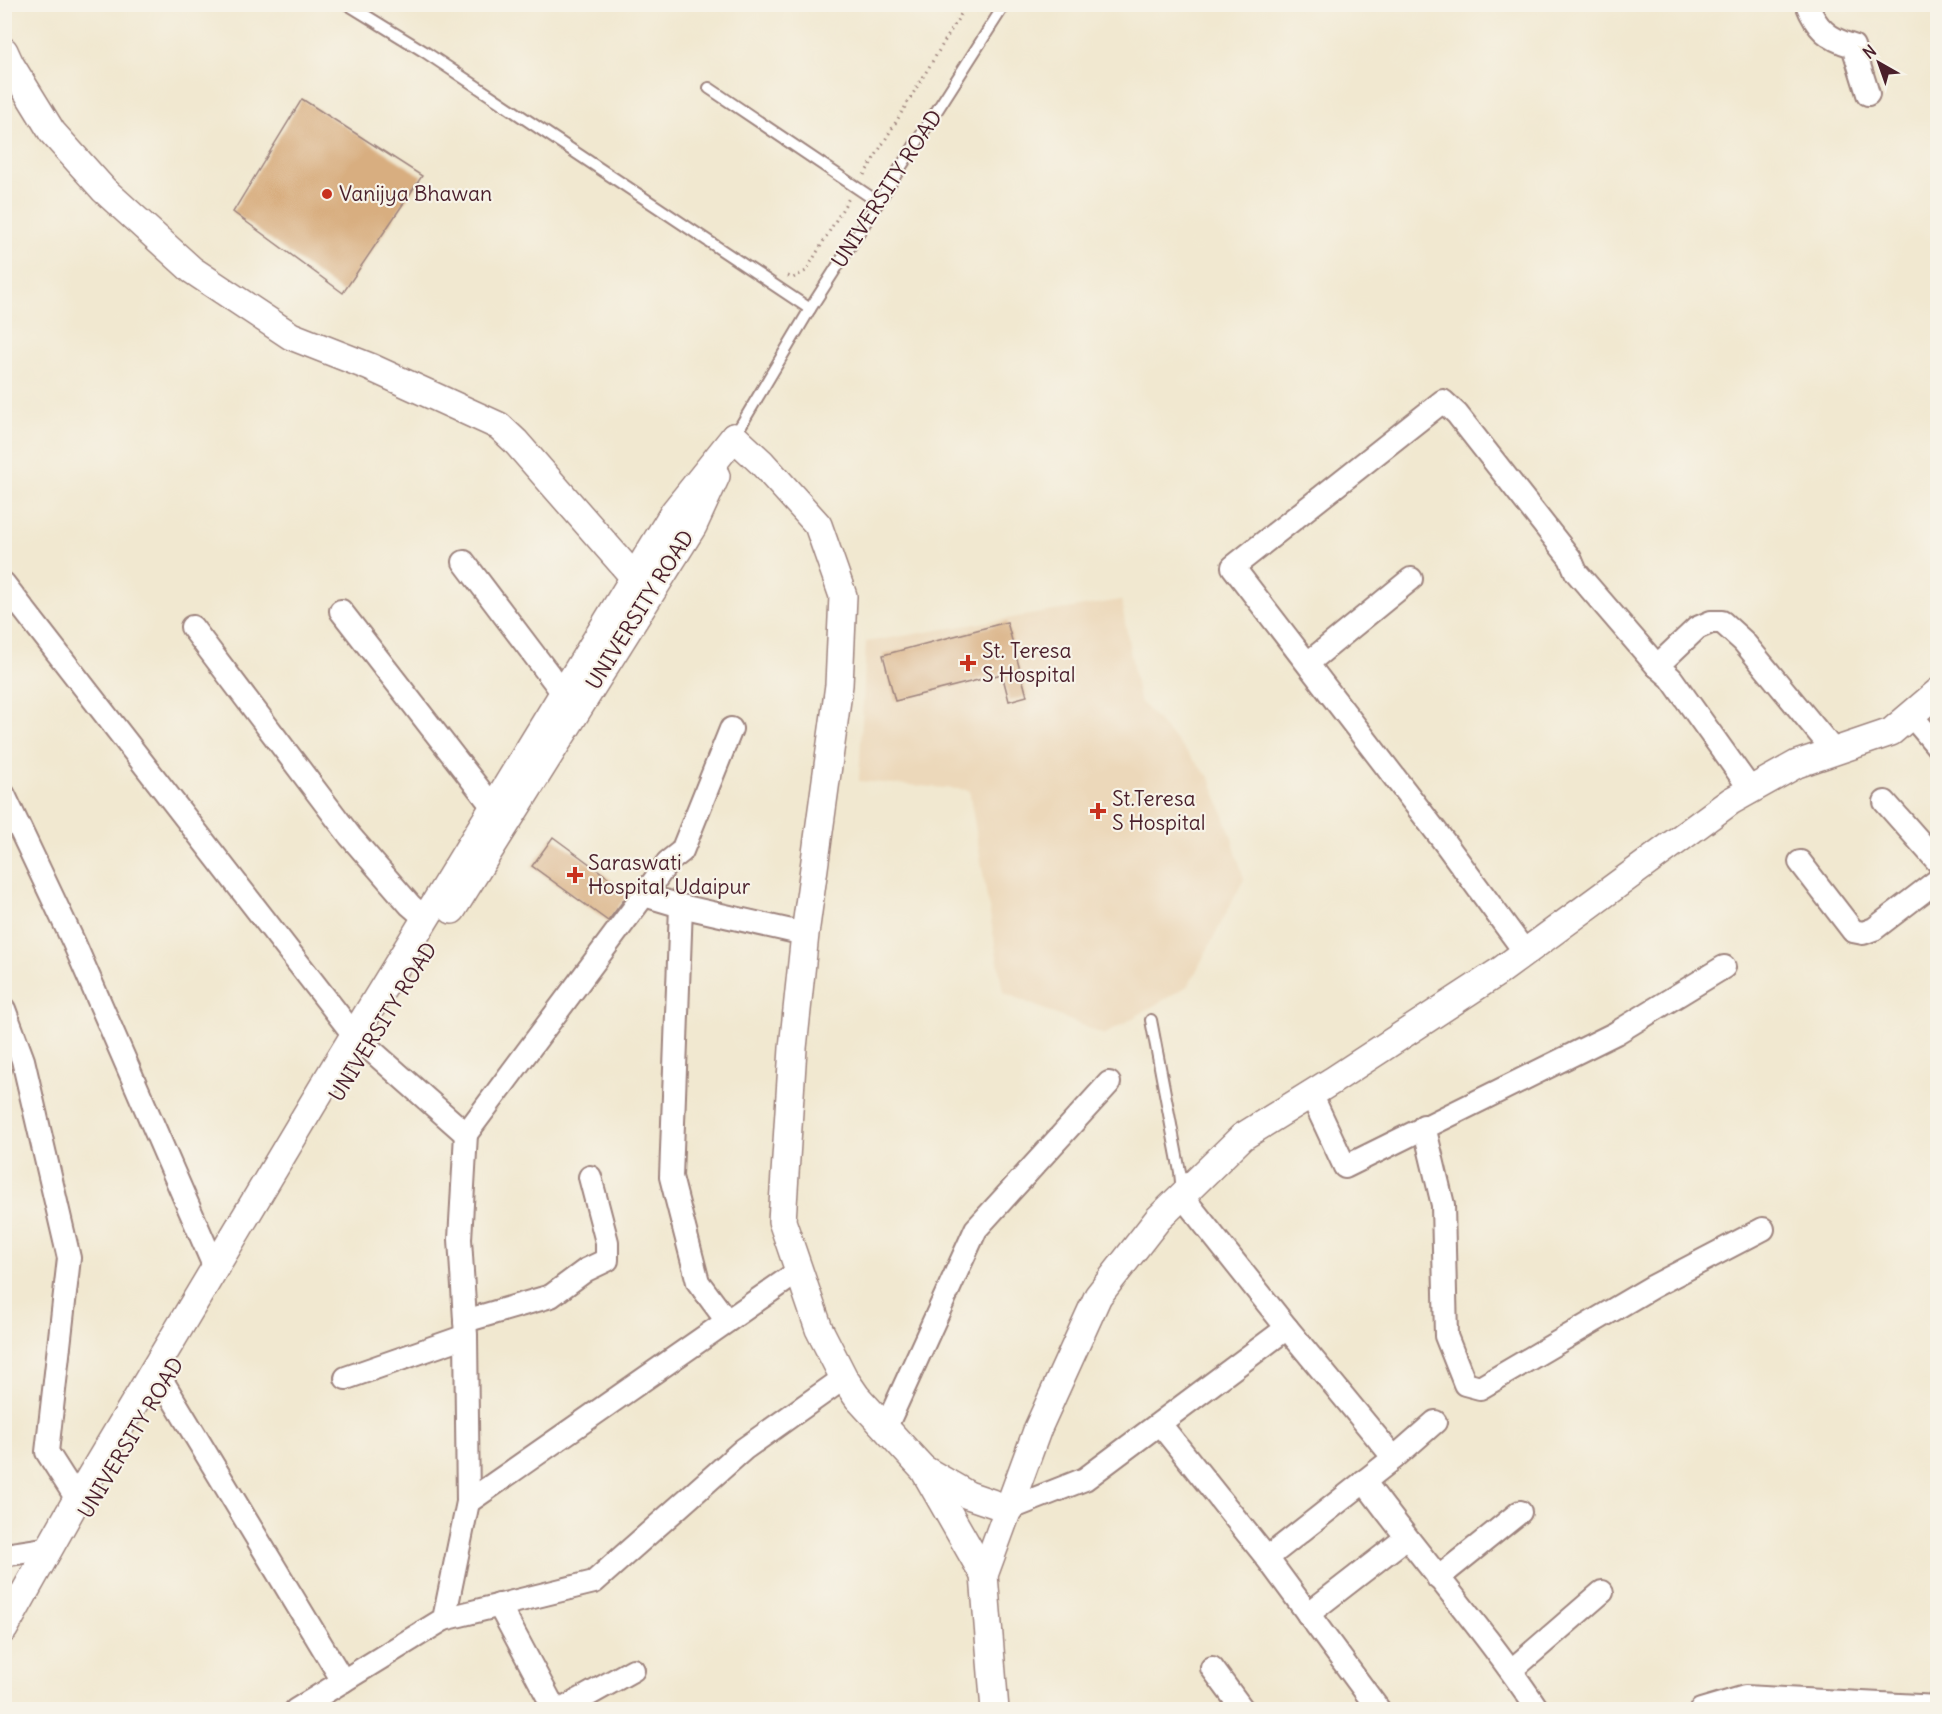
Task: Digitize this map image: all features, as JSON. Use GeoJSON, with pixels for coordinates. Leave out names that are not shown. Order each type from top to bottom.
{"type":"FeatureCollection","features":[{"type":"Feature","properties":{"kind":"street"},"geometry":{"type":"LineString","coordinates":[[1807,4],[1812,19],[1834,41],[1853,46],[1868,94]]}},
{"type":"Feature","properties":{"kind":"street"},"geometry":{"type":"LineString","coordinates":[[4,51],[52,132],[104,190],[192,270],[291,336],[370,367],[499,426],[644,583]]}},
{"type":"Feature","properties":{"kind":"street"},"geometry":{"type":"LineString","coordinates":[[4,86],[35,131],[94,203],[181,278],[290,350],[489,434],[515,441]]}},
{"type":"Feature","properties":{"kind":"street"},"geometry":{"type":"LineString","coordinates":[[1525,952],[1445,843],[1233,567],[1443,401],[1457,414],[1570,558],[1576,572],[1657,666],[1671,678],[1751,789]]}},
{"type":"Feature","properties":{"kind":"street"},"geometry":{"type":"LineString","coordinates":[[734,437],[762,463],[818,525],[843,596],[839,685],[805,934],[793,1048],[782,1221],[819,1329],[844,1378],[857,1397],[924,1470],[984,1575],[995,1710]]}},
{"type":"Feature","properties":{"kind":"street","name":"UNIVERSITY ROAD"},"geometry":{"type":"LineString","coordinates":[[4,1629],[91,1507],[164,1384],[360,1041],[425,918],[563,693],[644,583],[693,526],[734,437]]}},
{"type":"Feature","properties":{"kind":"street"},"geometry":{"type":"LineString","coordinates":[[464,562],[563,693]]}},
{"type":"Feature","properties":{"kind":"street"},"geometry":{"type":"LineString","coordinates":[[1308,663],[1411,579]]}},
{"type":"Feature","properties":{"kind":"street","name":"UNIVERSITY ROAD"},"geometry":{"type":"LineString","coordinates":[[22,1601],[76,1499],[215,1268],[360,1041],[644,583]]}},
{"type":"Feature","properties":{"kind":"street"},"geometry":{"type":"LineString","coordinates":[[4,584],[360,1041],[466,1134]]}},
{"type":"Feature","properties":{"kind":"street"},"geometry":{"type":"LineString","coordinates":[[341,611],[493,807]]}},
{"type":"Feature","properties":{"kind":"street"},"geometry":{"type":"LineString","coordinates":[[1657,666],[1697,628],[1711,622],[1722,622],[1743,641],[1834,751]]}},
{"type":"Feature","properties":{"kind":"street"},"geometry":{"type":"LineString","coordinates":[[192,627],[350,836],[410,905],[425,918]]}},
{"type":"Feature","properties":{"kind":"street"},"geometry":{"type":"LineString","coordinates":[[984,1575],[1038,1428],[1098,1296],[1158,1219],[1242,1137],[1490,978],[1731,801],[1797,764],[1891,732],[1938,692]]}},
{"type":"Feature","properties":{"kind":"street"},"geometry":{"type":"LineString","coordinates":[[1911,715],[1938,747]]}},
{"type":"Feature","properties":{"kind":"street"},"geometry":{"type":"LineString","coordinates":[[444,1619],[468,1502],[465,1328],[460,1239],[466,1134],[668,862],[682,851],[730,729]]}},
{"type":"Feature","properties":{"kind":"street"},"geometry":{"type":"LineString","coordinates":[[4,795],[74,943],[215,1268]]}},
{"type":"Feature","properties":{"kind":"street"},"geometry":{"type":"LineString","coordinates":[[1885,802],[1938,862]]}},
{"type":"Feature","properties":{"kind":"street"},"geometry":{"type":"LineString","coordinates":[[1800,862],[1853,931],[1863,933],[1874,929],[1938,880]]}},
{"type":"Feature","properties":{"kind":"street"},"geometry":{"type":"LineString","coordinates":[[644,895],[681,906],[805,934]]}},
{"type":"Feature","properties":{"kind":"street"},"geometry":{"type":"LineString","coordinates":[[681,906],[671,1177],[698,1282],[727,1321]]}},
{"type":"Feature","properties":{"kind":"street"},"geometry":{"type":"LineString","coordinates":[[1311,1094],[1345,1167],[1616,1033],[1724,967]]}},
{"type":"Feature","properties":{"kind":"street"},"geometry":{"type":"LineString","coordinates":[[4,1009],[23,1060],[69,1258],[47,1452],[76,1499]]}},
{"type":"Feature","properties":{"kind":"street"},"geometry":{"type":"LineString","coordinates":[[885,1429],[976,1229],[1109,1083]]}},
{"type":"Feature","properties":{"kind":"street"},"geometry":{"type":"LineString","coordinates":[[1424,1126],[1443,1205],[1446,1336],[1466,1384],[1480,1388],[1652,1287],[1763,1229]]}},
{"type":"Feature","properties":{"kind":"street"},"geometry":{"type":"LineString","coordinates":[[346,1378],[465,1328],[551,1296],[586,1270],[607,1260],[607,1242],[590,1177]]}},
{"type":"Feature","properties":{"kind":"street"},"geometry":{"type":"LineString","coordinates":[[1182,1196],[1394,1458]]}},
{"type":"Feature","properties":{"kind":"street"},"geometry":{"type":"LineString","coordinates":[[468,1502],[799,1271]]}},
{"type":"Feature","properties":{"kind":"street"},"geometry":{"type":"LineString","coordinates":[[924,1470],[968,1495],[1009,1509],[1085,1479],[1287,1328]]}},
{"type":"Feature","properties":{"kind":"street"},"geometry":{"type":"LineString","coordinates":[[296,1710],[444,1619],[594,1582],[744,1449],[844,1378]]}},
{"type":"Feature","properties":{"kind":"street"},"geometry":{"type":"LineString","coordinates":[[164,1384],[343,1681]]}},
{"type":"Feature","properties":{"kind":"street"},"geometry":{"type":"LineString","coordinates":[[1267,1558],[1394,1458],[1435,1422]]}},
{"type":"Feature","properties":{"kind":"street"},"geometry":{"type":"LineString","coordinates":[[1160,1424],[1267,1558],[1378,1710]]}},
{"type":"Feature","properties":{"kind":"street"},"geometry":{"type":"LineString","coordinates":[[1364,1481],[1406,1538],[1512,1670],[1538,1710]]}},
{"type":"Feature","properties":{"kind":"street"},"geometry":{"type":"LineString","coordinates":[[1438,1578],[1520,1512]]}},
{"type":"Feature","properties":{"kind":"street"},"geometry":{"type":"LineString","coordinates":[[1308,1614],[1406,1538]]}},
{"type":"Feature","properties":{"kind":"street"},"geometry":{"type":"LineString","coordinates":[[4,1555],[50,1548]]}},
{"type":"Feature","properties":{"kind":"street"},"geometry":{"type":"LineString","coordinates":[[1512,1670],[1602,1592]]}},
{"type":"Feature","properties":{"kind":"street"},"geometry":{"type":"LineString","coordinates":[[499,1605],[555,1710]]}},
{"type":"Feature","properties":{"kind":"street"},"geometry":{"type":"LineString","coordinates":[[1212,1668],[1243,1710]]}},
{"type":"Feature","properties":{"kind":"street"},"geometry":{"type":"LineString","coordinates":[[561,1710],[633,1670]]}},
{"type":"Feature","properties":{"kind":"street"},"geometry":{"type":"LineString","coordinates":[[1701,1710],[1745,1697],[1803,1705],[1938,1707]]}},
{"type":"Feature","properties":{"kind":"lane"},"geometry":{"type":"LineString","coordinates":[[347,4],[425,52],[810,309]]}},
{"type":"Feature","properties":{"kind":"lane","name":"UNIVERSITY ROAD"},"geometry":{"type":"LineString","coordinates":[[734,437],[810,309],[1005,4]]}},
{"type":"Feature","properties":{"kind":"lane"},"geometry":{"type":"LineString","coordinates":[[709,88],[878,202]]}},
{"type":"Feature","properties":{"kind":"lane"},"geometry":{"type":"LineString","coordinates":[[1150,1020],[1180,1172],[1182,1196]]}},
{"type":"Feature","properties":{"kind":"path"},"geometry":{"type":"LineString","coordinates":[[786,274],[793,278],[806,271],[967,4]]}},
{"type":"Feature","properties":{"kind":"shaded area","name":"St.Teresa S Hospital"},"geometry":{"type":"Polygon","coordinates":[[[1121,600],[1139,700],[1210,778],[1244,879],[1189,985],[1104,1035],[1003,992],[969,790],[859,781],[866,642],[1121,600]]]}},
{"type":"Feature","properties":{"kind":"building","name":"Vanijya Bhawan"},"geometry":{"type":"Polygon","coordinates":[[[302,99],[422,176],[343,293],[233,212],[302,99]]]}},
{"type":"Feature","properties":{"kind":"building"},"geometry":{"type":"Polygon","coordinates":[[[1007,622],[1027,696],[1009,701],[1002,674],[895,701],[883,655],[1007,622]]]}},
{"type":"Feature","properties":{"kind":"building"},"geometry":{"type":"Polygon","coordinates":[[[553,837],[629,893],[608,921],[532,866],[553,837]]]}},
{"type":"Feature","properties":{"kind":"place","name":"Vanijya Bhawan"},"geometry":{"type":"Point","coordinates":[327,194]}},
{"type":"Feature","properties":{"kind":"place","name":"St. Teresa S Hospital"},"geometry":{"type":"Point","coordinates":[968,663]}},
{"type":"Feature","properties":{"kind":"place","name":"St.Teresa S Hospital"},"geometry":{"type":"Point","coordinates":[1098,811]}},
{"type":"Feature","properties":{"kind":"place","name":"Saraswati Hospital, Udaipur"},"geometry":{"type":"Point","coordinates":[575,875]}}]}
